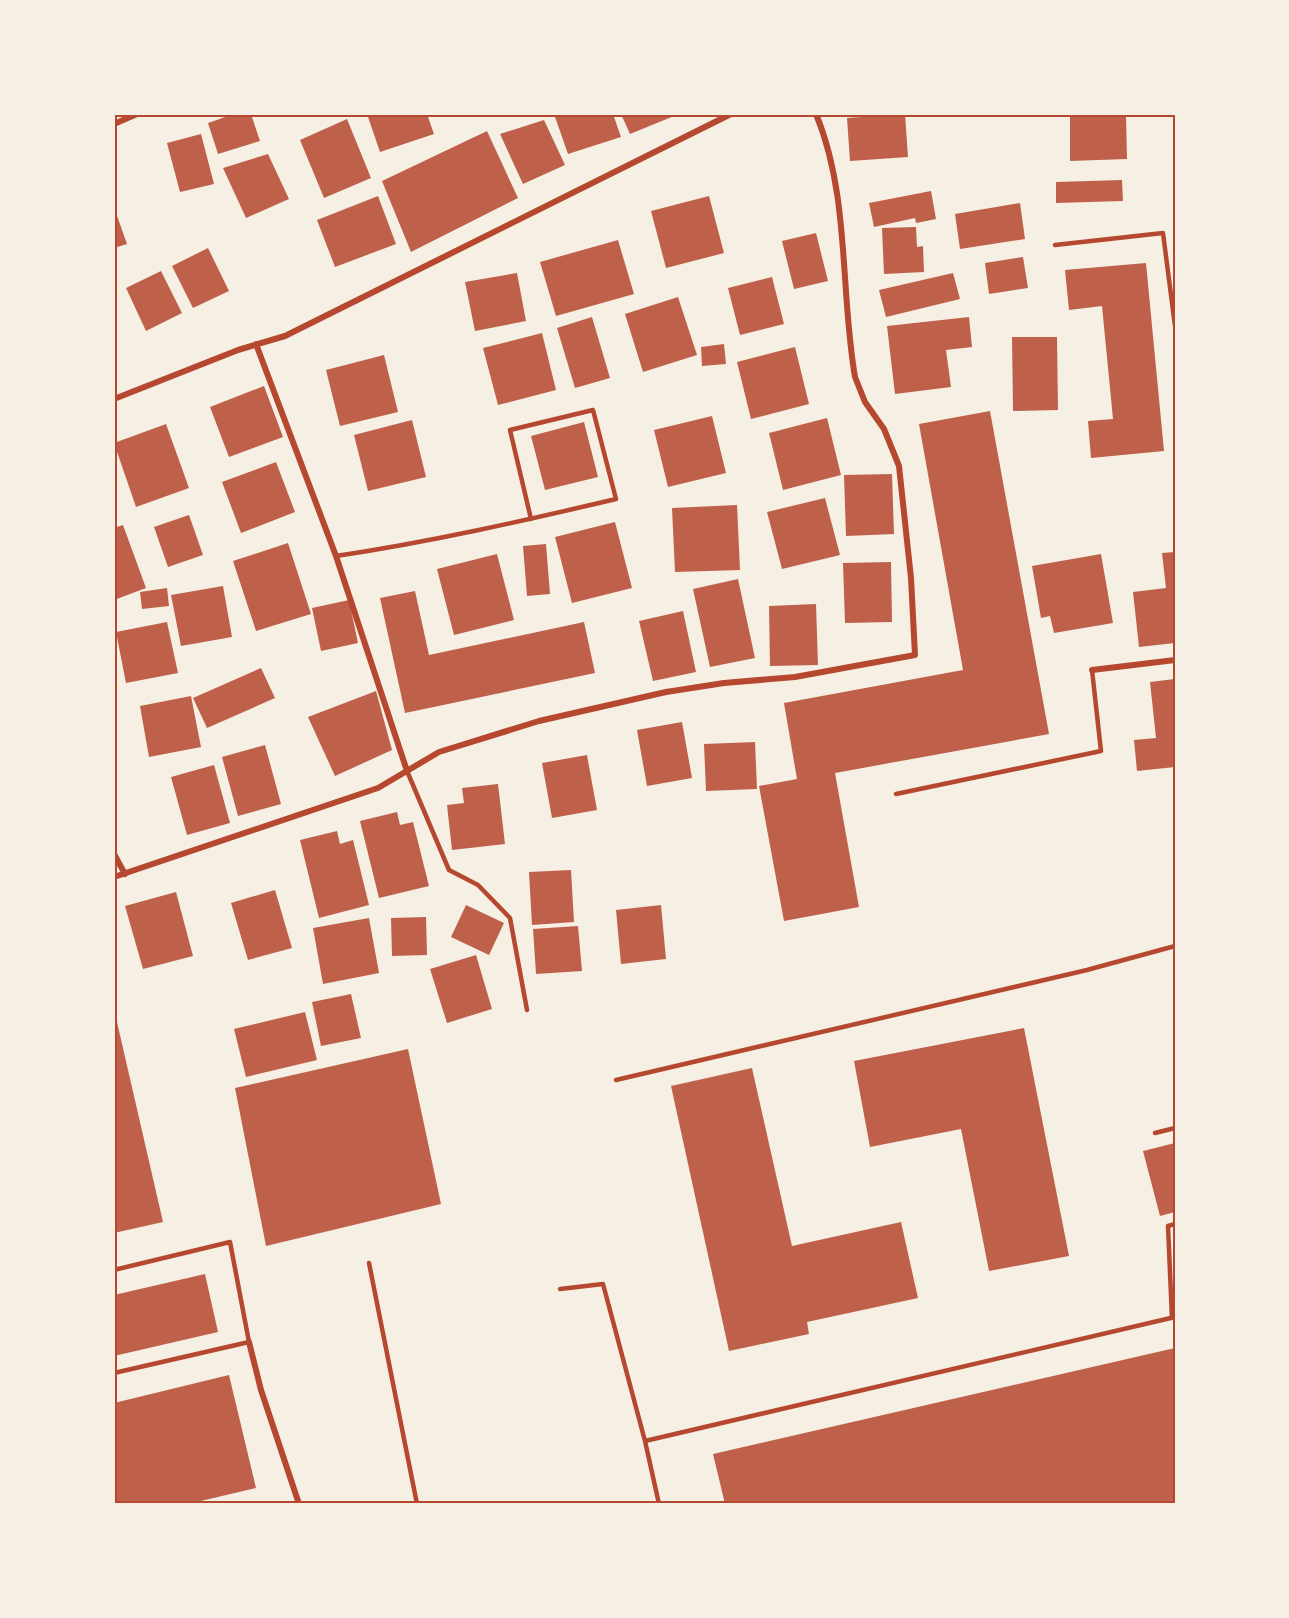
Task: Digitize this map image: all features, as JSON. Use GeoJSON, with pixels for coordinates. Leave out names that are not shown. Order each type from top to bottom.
{"type":"FeatureCollection","features":[{"type":"Feature","properties":{"kind":"street"},"geometry":{"type":"LineString","coordinates":[[114,124],[137,114]]}},
{"type":"Feature","properties":{"kind":"street"},"geometry":{"type":"LineString","coordinates":[[114,399],[256,344],[285,336],[731,114]]}},
{"type":"Feature","properties":{"kind":"street"},"geometry":{"type":"LineString","coordinates":[[114,877],[378,788],[439,752],[474,739],[666,692],[724,683],[795,677],[915,655],[911,578],[899,466],[884,429],[865,402],[855,377],[836,186],[824,133],[816,114]]}},
{"type":"Feature","properties":{"kind":"street"},"geometry":{"type":"LineString","coordinates":[[256,344],[336,556],[407,771]]}},
{"type":"Feature","properties":{"kind":"street"},"geometry":{"type":"LineString","coordinates":[[1092,670],[1175,660]]}},
{"type":"Feature","properties":{"kind":"street"},"geometry":{"type":"LineString","coordinates":[[114,854],[125,874]]}},
{"type":"Feature","properties":{"kind":"street"},"geometry":{"type":"LineString","coordinates":[[249,1342],[261,1390],[300,1504]]}},
{"type":"Feature","properties":{"kind":"lane"},"geometry":{"type":"LineString","coordinates":[[1055,245],[1163,234],[1175,326]]}},
{"type":"Feature","properties":{"kind":"lane"},"geometry":{"type":"LineString","coordinates":[[336,556],[436,541],[531,519],[616,499],[593,410],[510,430],[531,519]]}},
{"type":"Feature","properties":{"kind":"lane"},"geometry":{"type":"LineString","coordinates":[[896,794],[1101,751],[1092,670]]}},
{"type":"Feature","properties":{"kind":"lane"},"geometry":{"type":"LineString","coordinates":[[407,771],[449,870],[478,885],[510,918],[527,1010]]}},
{"type":"Feature","properties":{"kind":"lane"},"geometry":{"type":"LineString","coordinates":[[616,1080],[1087,970],[1175,945]]}},
{"type":"Feature","properties":{"kind":"lane"},"geometry":{"type":"LineString","coordinates":[[1155,1133],[1175,1128]]}},
{"type":"Feature","properties":{"kind":"lane"},"geometry":{"type":"LineString","coordinates":[[645,1441],[1173,1317],[1168,1226],[1175,1224]]}},
{"type":"Feature","properties":{"kind":"lane"},"geometry":{"type":"LineString","coordinates":[[114,1270],[230,1242],[249,1342],[114,1373]]}},
{"type":"Feature","properties":{"kind":"lane"},"geometry":{"type":"LineString","coordinates":[[369,1263],[417,1504]]}},
{"type":"Feature","properties":{"kind":"lane"},"geometry":{"type":"LineString","coordinates":[[560,1289],[603,1284],[645,1441],[659,1504]]}},
{"type":"Feature","properties":{"kind":"building"},"geometry":{"type":"Polygon","coordinates":[[[234,114],[251,114],[260,141],[218,154],[208,123],[234,114]]]}},
{"type":"Feature","properties":{"kind":"building"},"geometry":{"type":"Polygon","coordinates":[[[367,114],[427,114],[434,134],[380,152],[367,114]]]}},
{"type":"Feature","properties":{"kind":"building"},"geometry":{"type":"Polygon","coordinates":[[[554,114],[613,114],[621,137],[568,154],[554,114]]]}},
{"type":"Feature","properties":{"kind":"building"},"geometry":{"type":"Polygon","coordinates":[[[621,114],[679,114],[630,134],[621,114]]]}},
{"type":"Feature","properties":{"kind":"building"},"geometry":{"type":"Polygon","coordinates":[[[905,114],[908,157],[850,161],[847,118],[905,114]]]}},
{"type":"Feature","properties":{"kind":"building"},"geometry":{"type":"Polygon","coordinates":[[[1126,115],[1127,159],[1070,161],[1070,116],[1126,115]]]}},
{"type":"Feature","properties":{"kind":"building"},"geometry":{"type":"Polygon","coordinates":[[[347,119],[371,178],[324,198],[300,140],[347,119]]]}},
{"type":"Feature","properties":{"kind":"building"},"geometry":{"type":"Polygon","coordinates":[[[544,120],[565,165],[523,184],[500,134],[544,120]]]}},
{"type":"Feature","properties":{"kind":"building"},"geometry":{"type":"Polygon","coordinates":[[[487,131],[518,198],[411,252],[382,181],[487,131]]]}},
{"type":"Feature","properties":{"kind":"building"},"geometry":{"type":"Polygon","coordinates":[[[201,134],[214,184],[180,192],[167,143],[201,134]]]}},
{"type":"Feature","properties":{"kind":"building"},"geometry":{"type":"Polygon","coordinates":[[[268,154],[289,199],[246,218],[223,168],[268,154]]]}},
{"type":"Feature","properties":{"kind":"building"},"geometry":{"type":"Polygon","coordinates":[[[1122,180],[1123,201],[1056,203],[1056,182],[1122,180]]]}},
{"type":"Feature","properties":{"kind":"building"},"geometry":{"type":"Polygon","coordinates":[[[931,191],[936,219],[916,223],[915,218],[874,227],[869,203],[931,191]]]}},
{"type":"Feature","properties":{"kind":"building"},"geometry":{"type":"Polygon","coordinates":[[[378,196],[396,244],[335,267],[317,220],[378,196]]]}},
{"type":"Feature","properties":{"kind":"building"},"geometry":{"type":"Polygon","coordinates":[[[709,196],[724,253],[666,268],[651,211],[709,196]]]}},
{"type":"Feature","properties":{"kind":"building"},"geometry":{"type":"Polygon","coordinates":[[[1020,203],[1025,239],[960,249],[955,214],[1020,203]]]}},
{"type":"Feature","properties":{"kind":"building"},"geometry":{"type":"Polygon","coordinates":[[[114,207],[127,244],[114,248],[114,207]]]}},
{"type":"Feature","properties":{"kind":"building"},"geometry":{"type":"Polygon","coordinates":[[[916,227],[917,247],[923,246],[924,272],[884,274],[882,228],[916,227]]]}},
{"type":"Feature","properties":{"kind":"building"},"geometry":{"type":"Polygon","coordinates":[[[816,233],[828,281],[794,289],[782,241],[816,233]]]}},
{"type":"Feature","properties":{"kind":"building"},"geometry":{"type":"Polygon","coordinates":[[[618,240],[634,294],[556,316],[540,262],[618,240]]]}},
{"type":"Feature","properties":{"kind":"building"},"geometry":{"type":"Polygon","coordinates":[[[208,248],[229,291],[193,308],[172,266],[208,248]]]}},
{"type":"Feature","properties":{"kind":"building"},"geometry":{"type":"Polygon","coordinates":[[[1023,257],[1028,288],[989,294],[985,263],[1023,257]]]}},
{"type":"Feature","properties":{"kind":"building"},"geometry":{"type":"Polygon","coordinates":[[[1146,263],[1164,451],[1091,458],[1088,421],[1113,419],[1102,306],[1069,310],[1065,270],[1146,263]]]}},
{"type":"Feature","properties":{"kind":"building"},"geometry":{"type":"Polygon","coordinates":[[[161,271],[182,313],[146,331],[126,288],[161,271]]]}},
{"type":"Feature","properties":{"kind":"building"},"geometry":{"type":"Polygon","coordinates":[[[517,273],[526,321],[475,331],[465,282],[517,273]]]}},
{"type":"Feature","properties":{"kind":"building"},"geometry":{"type":"Polygon","coordinates":[[[953,273],[960,299],[886,317],[879,290],[953,273]]]}},
{"type":"Feature","properties":{"kind":"building"},"geometry":{"type":"Polygon","coordinates":[[[772,277],[784,324],[740,335],[728,288],[772,277]]]}},
{"type":"Feature","properties":{"kind":"building"},"geometry":{"type":"Polygon","coordinates":[[[678,297],[697,355],[643,372],[625,314],[678,297]]]}},
{"type":"Feature","properties":{"kind":"building"},"geometry":{"type":"Polygon","coordinates":[[[592,317],[610,378],[575,388],[557,328],[592,317]]]}},
{"type":"Feature","properties":{"kind":"building"},"geometry":{"type":"Polygon","coordinates":[[[969,317],[972,347],[946,350],[951,387],[895,394],[887,326],[969,317]]]}},
{"type":"Feature","properties":{"kind":"building"},"geometry":{"type":"Polygon","coordinates":[[[542,333],[556,390],[498,405],[483,348],[542,333]]]}},
{"type":"Feature","properties":{"kind":"building"},"geometry":{"type":"Polygon","coordinates":[[[1012,337],[1057,337],[1058,410],[1013,411],[1012,337]]]}},
{"type":"Feature","properties":{"kind":"building"},"geometry":{"type":"Polygon","coordinates":[[[724,344],[726,364],[702,366],[701,347],[724,344]]]}},
{"type":"Feature","properties":{"kind":"building"},"geometry":{"type":"Polygon","coordinates":[[[795,347],[809,404],[751,419],[737,362],[795,347]]]}},
{"type":"Feature","properties":{"kind":"building"},"geometry":{"type":"Polygon","coordinates":[[[384,355],[398,412],[340,426],[326,370],[384,355]]]}},
{"type":"Feature","properties":{"kind":"building"},"geometry":{"type":"Polygon","coordinates":[[[264,386],[283,437],[229,457],[210,407],[264,386]]]}},
{"type":"Feature","properties":{"kind":"building"},"geometry":{"type":"Polygon","coordinates":[[[990,411],[1049,734],[835,773],[859,907],[784,921],[759,786],[797,779],[784,703],[963,670],[919,424],[990,411]]]}},
{"type":"Feature","properties":{"kind":"building"},"geometry":{"type":"Polygon","coordinates":[[[712,416],[726,473],[668,487],[654,430],[712,416]]]}},
{"type":"Feature","properties":{"kind":"building"},"geometry":{"type":"Polygon","coordinates":[[[827,418],[841,475],[783,490],[769,433],[827,418]]]}},
{"type":"Feature","properties":{"kind":"building"},"geometry":{"type":"Polygon","coordinates":[[[412,420],[426,477],[368,491],[354,435],[412,420]]]}},
{"type":"Feature","properties":{"kind":"building"},"geometry":{"type":"Polygon","coordinates":[[[584,422],[598,477],[545,490],[531,436],[584,422]]]}},
{"type":"Feature","properties":{"kind":"building"},"geometry":{"type":"Polygon","coordinates":[[[166,424],[189,488],[136,507],[114,443],[166,424]]]}},
{"type":"Feature","properties":{"kind":"building"},"geometry":{"type":"Polygon","coordinates":[[[276,462],[295,512],[241,533],[222,482],[276,462]]]}},
{"type":"Feature","properties":{"kind":"building"},"geometry":{"type":"Polygon","coordinates":[[[892,474],[894,534],[846,536],[844,475],[892,474]]]}},
{"type":"Feature","properties":{"kind":"building"},"geometry":{"type":"Polygon","coordinates":[[[825,498],[840,555],[782,569],[767,512],[825,498]]]}},
{"type":"Feature","properties":{"kind":"building"},"geometry":{"type":"Polygon","coordinates":[[[737,505],[740,570],[675,572],[672,508],[737,505]]]}},
{"type":"Feature","properties":{"kind":"building"},"geometry":{"type":"Polygon","coordinates":[[[189,515],[203,555],[168,567],[154,527],[189,515]]]}},
{"type":"Feature","properties":{"kind":"building"},"geometry":{"type":"Polygon","coordinates":[[[615,522],[632,588],[572,603],[555,537],[615,522]]]}},
{"type":"Feature","properties":{"kind":"building"},"geometry":{"type":"Polygon","coordinates":[[[123,525],[146,588],[114,600],[114,528],[123,525]]]}},
{"type":"Feature","properties":{"kind":"building"},"geometry":{"type":"Polygon","coordinates":[[[288,543],[311,614],[256,631],[233,561],[288,543]]]}},
{"type":"Feature","properties":{"kind":"building"},"geometry":{"type":"Polygon","coordinates":[[[546,544],[550,594],[527,596],[523,546],[546,544]]]}},
{"type":"Feature","properties":{"kind":"building"},"geometry":{"type":"Polygon","coordinates":[[[1175,552],[1175,643],[1139,647],[1133,592],[1166,588],[1162,553],[1175,552]]]}},
{"type":"Feature","properties":{"kind":"building"},"geometry":{"type":"Polygon","coordinates":[[[497,554],[514,620],[454,635],[437,569],[497,554]]]}},
{"type":"Feature","properties":{"kind":"building"},"geometry":{"type":"Polygon","coordinates":[[[1101,554],[1113,623],[1054,633],[1050,616],[1041,618],[1032,566],[1101,554]]]}},
{"type":"Feature","properties":{"kind":"building"},"geometry":{"type":"Polygon","coordinates":[[[891,562],[892,622],[845,623],[843,563],[891,562]]]}},
{"type":"Feature","properties":{"kind":"building"},"geometry":{"type":"Polygon","coordinates":[[[738,579],[755,658],[710,667],[693,589],[738,579]]]}},
{"type":"Feature","properties":{"kind":"building"},"geometry":{"type":"Polygon","coordinates":[[[223,586],[232,637],[181,646],[171,595],[223,586]]]}},
{"type":"Feature","properties":{"kind":"building"},"geometry":{"type":"Polygon","coordinates":[[[167,588],[169,606],[142,609],[140,592],[167,588]]]}},
{"type":"Feature","properties":{"kind":"building"},"geometry":{"type":"Polygon","coordinates":[[[415,591],[429,655],[584,622],[595,673],[405,713],[380,598],[415,591]]]}},
{"type":"Feature","properties":{"kind":"building"},"geometry":{"type":"Polygon","coordinates":[[[349,600],[358,643],[321,651],[312,608],[349,600]]]}},
{"type":"Feature","properties":{"kind":"building"},"geometry":{"type":"Polygon","coordinates":[[[816,604],[818,665],[770,666],[769,606],[816,604]]]}},
{"type":"Feature","properties":{"kind":"building"},"geometry":{"type":"Polygon","coordinates":[[[683,611],[696,672],[653,681],[639,621],[683,611]]]}},
{"type":"Feature","properties":{"kind":"building"},"geometry":{"type":"Polygon","coordinates":[[[167,622],[178,673],[126,683],[116,632],[167,622]]]}},
{"type":"Feature","properties":{"kind":"building"},"geometry":{"type":"Polygon","coordinates":[[[261,668],[275,698],[207,728],[193,698],[261,668]]]}},
{"type":"Feature","properties":{"kind":"building"},"geometry":{"type":"Polygon","coordinates":[[[1175,679],[1175,767],[1137,771],[1134,740],[1156,738],[1150,682],[1175,679]]]}},
{"type":"Feature","properties":{"kind":"building"},"geometry":{"type":"Polygon","coordinates":[[[376,691],[392,750],[335,776],[308,717],[376,691]]]}},
{"type":"Feature","properties":{"kind":"building"},"geometry":{"type":"Polygon","coordinates":[[[191,696],[201,747],[149,757],[140,706],[191,696]]]}},
{"type":"Feature","properties":{"kind":"building"},"geometry":{"type":"Polygon","coordinates":[[[682,722],[692,778],[647,786],[637,730],[682,722]]]}},
{"type":"Feature","properties":{"kind":"building"},"geometry":{"type":"Polygon","coordinates":[[[755,742],[757,789],[706,791],[704,744],[755,742]]]}},
{"type":"Feature","properties":{"kind":"building"},"geometry":{"type":"Polygon","coordinates":[[[265,745],[281,804],[238,816],[222,757],[265,745]]]}},
{"type":"Feature","properties":{"kind":"building"},"geometry":{"type":"Polygon","coordinates":[[[587,755],[597,810],[552,818],[542,763],[587,755]]]}},
{"type":"Feature","properties":{"kind":"building"},"geometry":{"type":"Polygon","coordinates":[[[214,765],[230,823],[187,835],[171,777],[214,765]]]}},
{"type":"Feature","properties":{"kind":"building"},"geometry":{"type":"Polygon","coordinates":[[[498,784],[505,844],[452,850],[447,805],[464,803],[462,788],[498,784]]]}},
{"type":"Feature","properties":{"kind":"building"},"geometry":{"type":"Polygon","coordinates":[[[397,812],[400,825],[413,822],[429,886],[379,898],[360,821],[397,812]]]}},
{"type":"Feature","properties":{"kind":"building"},"geometry":{"type":"Polygon","coordinates":[[[337,831],[340,844],[353,840],[369,905],[319,918],[300,840],[337,831]]]}},
{"type":"Feature","properties":{"kind":"building"},"geometry":{"type":"Polygon","coordinates":[[[571,870],[574,922],[532,925],[529,872],[571,870]]]}},
{"type":"Feature","properties":{"kind":"building"},"geometry":{"type":"Polygon","coordinates":[[[275,890],[292,948],[248,960],[231,903],[275,890]]]}},
{"type":"Feature","properties":{"kind":"building"},"geometry":{"type":"Polygon","coordinates":[[[176,892],[193,956],[143,969],[125,906],[176,892]]]}},
{"type":"Feature","properties":{"kind":"building"},"geometry":{"type":"Polygon","coordinates":[[[466,905],[504,923],[489,955],[451,937],[466,905]]]}},
{"type":"Feature","properties":{"kind":"building"},"geometry":{"type":"Polygon","coordinates":[[[661,905],[666,959],[621,964],[616,910],[661,905]]]}},
{"type":"Feature","properties":{"kind":"building"},"geometry":{"type":"Polygon","coordinates":[[[426,917],[427,955],[392,956],[391,918],[426,917]]]}},
{"type":"Feature","properties":{"kind":"building"},"geometry":{"type":"Polygon","coordinates":[[[369,918],[379,973],[323,984],[313,928],[369,918]]]}},
{"type":"Feature","properties":{"kind":"building"},"geometry":{"type":"Polygon","coordinates":[[[578,926],[582,971],[536,974],[533,929],[578,926]]]}},
{"type":"Feature","properties":{"kind":"building"},"geometry":{"type":"Polygon","coordinates":[[[476,955],[492,1009],[447,1023],[430,969],[476,955]]]}},
{"type":"Feature","properties":{"kind":"building"},"geometry":{"type":"Polygon","coordinates":[[[351,994],[361,1038],[321,1046],[312,1002],[351,994]]]}},
{"type":"Feature","properties":{"kind":"building"},"geometry":{"type":"Polygon","coordinates":[[[114,1009],[163,1222],[114,1233],[114,1009]]]}},
{"type":"Feature","properties":{"kind":"building"},"geometry":{"type":"Polygon","coordinates":[[[305,1012],[317,1060],[246,1077],[234,1029],[305,1012]]]}},
{"type":"Feature","properties":{"kind":"building"},"geometry":{"type":"Polygon","coordinates":[[[1024,1028],[1069,1256],[989,1271],[961,1129],[870,1147],[854,1061],[1024,1028]]]}},
{"type":"Feature","properties":{"kind":"building"},"geometry":{"type":"Polygon","coordinates":[[[408,1049],[441,1204],[266,1246],[235,1088],[408,1049]]]}},
{"type":"Feature","properties":{"kind":"building"},"geometry":{"type":"Polygon","coordinates":[[[752,1068],[792,1246],[901,1222],[918,1298],[807,1322],[809,1334],[729,1351],[671,1086],[752,1068]]]}},
{"type":"Feature","properties":{"kind":"building"},"geometry":{"type":"Polygon","coordinates":[[[1175,1143],[1175,1212],[1160,1216],[1143,1151],[1175,1143]]]}},
{"type":"Feature","properties":{"kind":"building"},"geometry":{"type":"Polygon","coordinates":[[[205,1274],[218,1332],[114,1356],[114,1295],[205,1274]]]}},
{"type":"Feature","properties":{"kind":"building"},"geometry":{"type":"Polygon","coordinates":[[[1175,1348],[1175,1504],[725,1504],[713,1454],[1175,1348]]]}},
{"type":"Feature","properties":{"kind":"building"},"geometry":{"type":"Polygon","coordinates":[[[229,1375],[256,1488],[188,1504],[114,1504],[114,1403],[229,1375]]]}}]}
